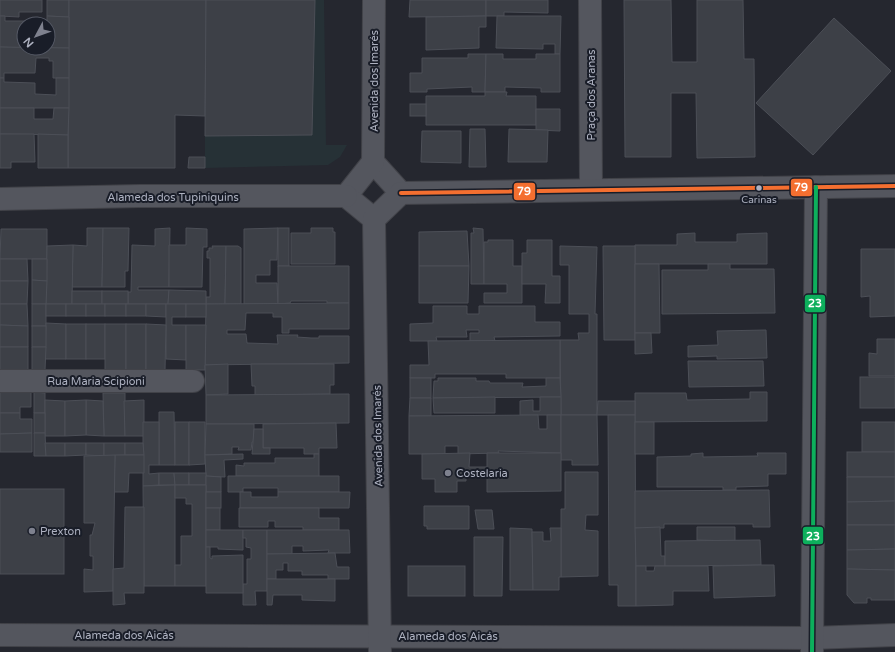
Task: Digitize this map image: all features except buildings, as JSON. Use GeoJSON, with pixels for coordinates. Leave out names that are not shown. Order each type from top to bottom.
{"type":"FeatureCollection","features":[{"type":"Feature","properties":{"kind":"street","name":"Avenida dos Imarés"},"geometry":{"type":"LineString","coordinates":[[373,162],[374,0]]}},
{"type":"Feature","properties":{"kind":"street","name":"Praça dos Aranas"},"geometry":{"type":"LineString","coordinates":[[590,0],[591,190]]}},
{"type":"Feature","properties":{"kind":"street"},"geometry":{"type":"LineString","coordinates":[[401,193],[373,162],[346,196],[374,219],[401,193],[895,186]]}},
{"type":"Feature","properties":{"kind":"street"},"geometry":{"type":"LineString","coordinates":[[812,645],[816,187]]}},
{"type":"Feature","properties":{"kind":"street","name":"Alameda dos Tupiniquins"},"geometry":{"type":"LineString","coordinates":[[0,199],[139,196],[346,196]]}},
{"type":"Feature","properties":{"kind":"street","name":"Avenida dos Imarés"},"geometry":{"type":"LineString","coordinates":[[374,219],[380,644]]}},
{"type":"Feature","properties":{"kind":"street","name":"Rua Maria Scipioni"},"geometry":{"type":"LineString","coordinates":[[0,380],[193,381]]}},
{"type":"Feature","properties":{"kind":"street","name":"Alameda dos Aicás"},"geometry":{"type":"LineString","coordinates":[[0,635],[380,644],[812,645],[895,635]]}},
{"type":"Feature","properties":{"kind":"shaded area"},"geometry":{"type":"Polygon","coordinates":[[[315,0],[324,0],[326,145],[347,145],[340,157],[328,165],[205,168],[205,136],[312,135],[315,0]]]}},
{"type":"Feature","properties":{"kind":"transit line","name":"79"},"geometry":{"type":"LineString","coordinates":[[401,193],[895,186]]}},
{"type":"Feature","properties":{"kind":"transit line","name":"23"},"geometry":{"type":"LineString","coordinates":[[812,652],[816,187]]}},
{"type":"Feature","properties":{"kind":"place","name":"Carinas"},"geometry":{"type":"Point","coordinates":[759,188]}},
{"type":"Feature","properties":{"kind":"place","name":"Costelaria"},"geometry":{"type":"Point","coordinates":[448,473]}},
{"type":"Feature","properties":{"kind":"place","name":"Prexton"},"geometry":{"type":"Point","coordinates":[32,531]}}]}
